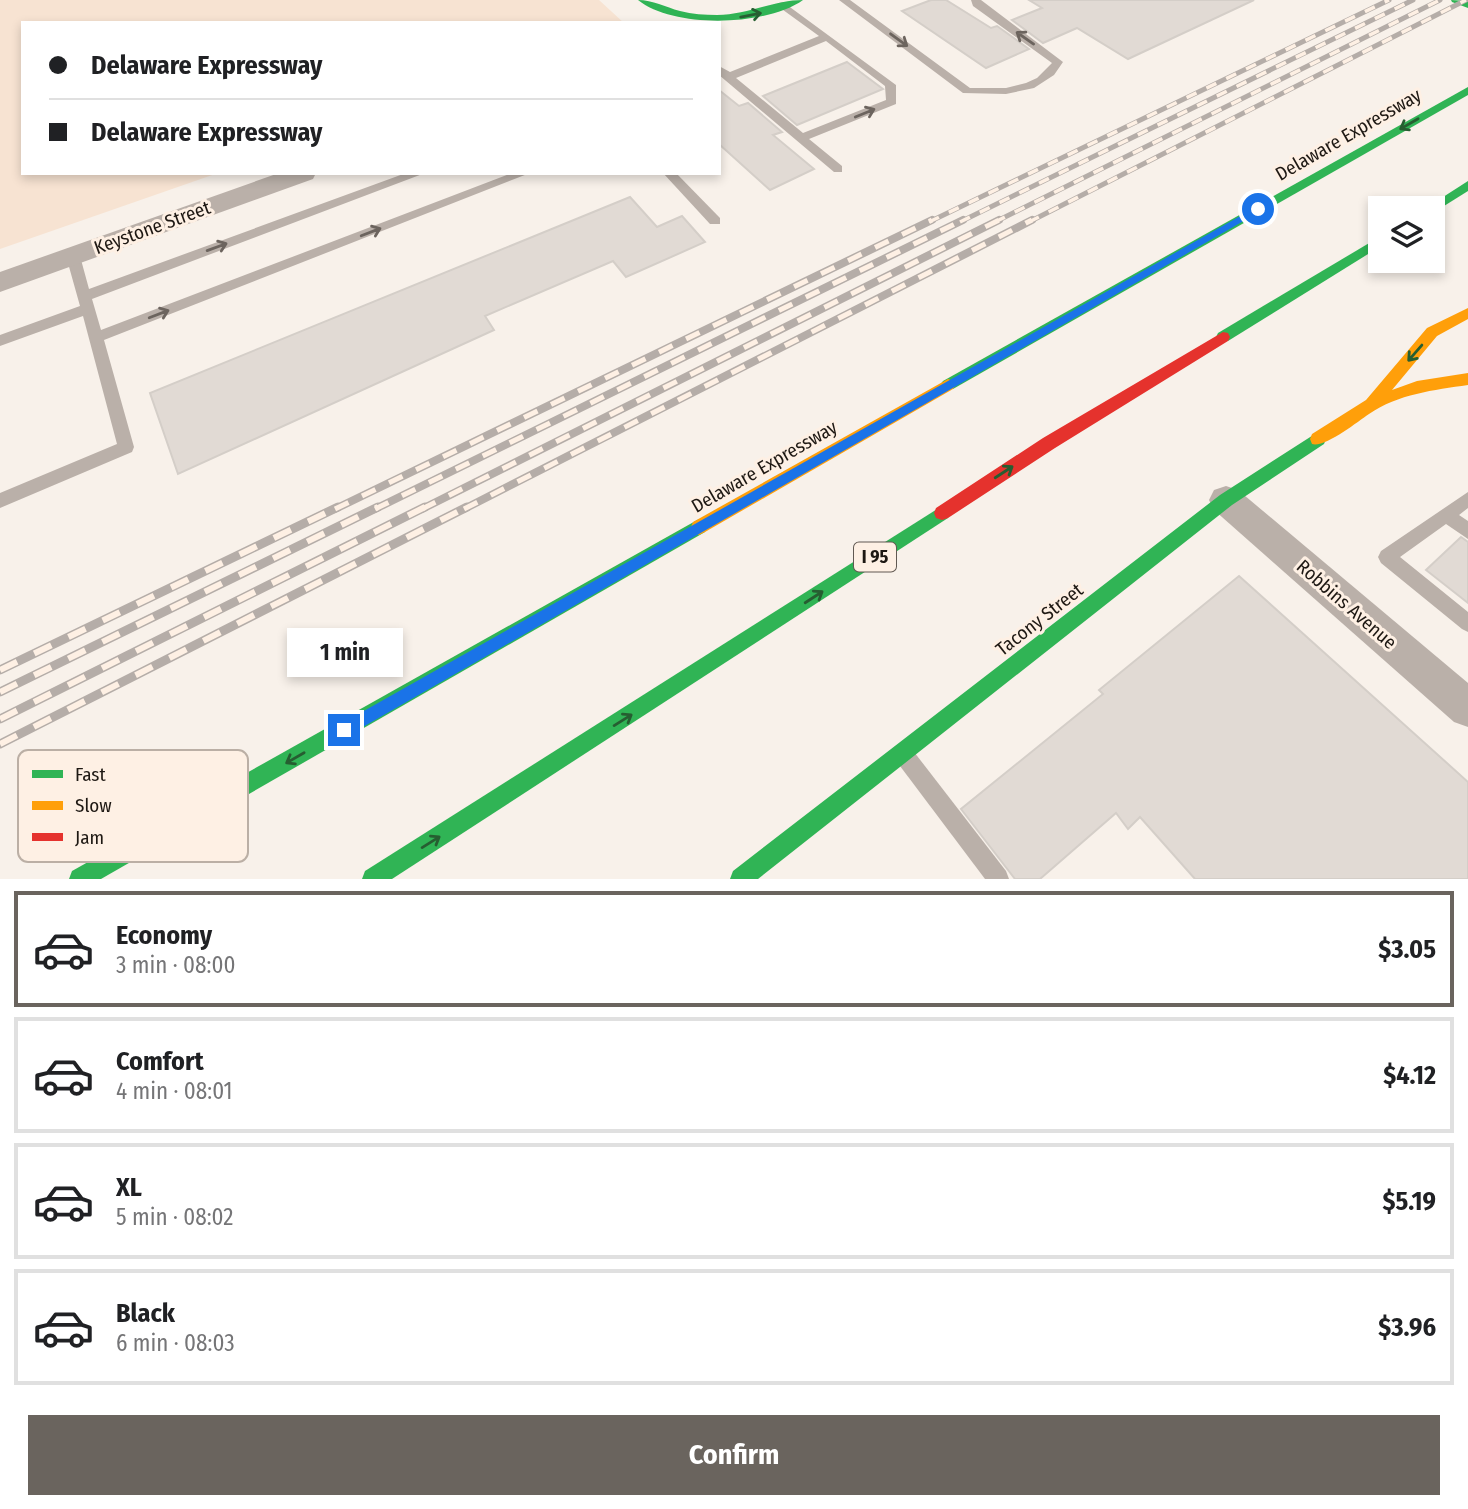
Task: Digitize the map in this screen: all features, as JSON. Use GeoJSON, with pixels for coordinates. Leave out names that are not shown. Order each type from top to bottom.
{"type":"FeatureCollection","features":[{"type":"Feature","properties":{"kind":"main road"},"geometry":{"type":"LineString","coordinates":[[643,0],[676,16],[697,21]]}},
{"type":"Feature","properties":{"kind":"main road"},"geometry":{"type":"LineString","coordinates":[[1456,0],[1468,5]]}},
{"type":"Feature","properties":{"kind":"main road"},"geometry":{"type":"LineString","coordinates":[[711,21],[762,13],[791,3]]}},
{"type":"Feature","properties":{"kind":"main road","name":"Delaware Expressway"},"geometry":{"type":"LineString","coordinates":[[248,784],[1468,90]]}},
{"type":"Feature","properties":{"kind":"main road"},"geometry":{"type":"LineString","coordinates":[[1445,200],[1468,185]]}},
{"type":"Feature","properties":{"kind":"main road","name":"I 95"},"geometry":{"type":"LineString","coordinates":[[373,879],[689,678],[1049,443],[1368,248]]}},
{"type":"Feature","properties":{"kind":"main road"},"geometry":{"type":"LineString","coordinates":[[1371,404],[1432,332],[1468,313]]}},
{"type":"Feature","properties":{"kind":"main road"},"geometry":{"type":"LineString","coordinates":[[1371,404],[1417,387],[1468,379]]}},
{"type":"Feature","properties":{"kind":"main road","name":"Tacony Street"},"geometry":{"type":"LineString","coordinates":[[741,879],[1226,500],[1371,404]]}},
{"type":"Feature","properties":{"kind":"main road","name":"Delaware Expressway"},"geometry":{"type":"LineString","coordinates":[[80,879],[110,862]]}},
{"type":"Feature","properties":{"kind":"street","name":"Keystone Street"},"geometry":{"type":"LineString","coordinates":[[0,282],[298,175]]}},
{"type":"Feature","properties":{"kind":"street","name":"Robbins Avenue"},"geometry":{"type":"LineString","coordinates":[[1226,500],[1468,708]]}},
{"type":"Feature","properties":{"kind":"lane"},"geometry":{"type":"LineString","coordinates":[[844,0],[967,91],[1017,90],[1037,83],[1051,74],[1058,62],[977,4],[976,0]]}},
{"type":"Feature","properties":{"kind":"lane"},"geometry":{"type":"LineString","coordinates":[[791,3],[827,37],[890,85],[892,102],[801,138]]}},
{"type":"Feature","properties":{"kind":"lane"},"geometry":{"type":"LineString","coordinates":[[724,73],[827,37]]}},
{"type":"Feature","properties":{"kind":"lane"},"geometry":{"type":"LineString","coordinates":[[724,73],[838,170]]}},
{"type":"Feature","properties":{"kind":"lane"},"geometry":{"type":"LineString","coordinates":[[0,341],[85,302],[414,175]]}},
{"type":"Feature","properties":{"kind":"lane"},"geometry":{"type":"LineString","coordinates":[[95,338],[519,175]]}},
{"type":"Feature","properties":{"kind":"lane"},"geometry":{"type":"LineString","coordinates":[[671,175],[715,221]]}},
{"type":"Feature","properties":{"kind":"lane"},"geometry":{"type":"LineString","coordinates":[[0,501],[126,447],[72,256]]}},
{"type":"Feature","properties":{"kind":"lane"},"geometry":{"type":"LineString","coordinates":[[1468,499],[1387,557],[1468,623]]}},
{"type":"Feature","properties":{"kind":"lane"},"geometry":{"type":"LineString","coordinates":[[1447,515],[1468,531]]}},
{"type":"Feature","properties":{"kind":"lane"},"geometry":{"type":"LineString","coordinates":[[902,752],[998,879]]}},
{"type":"Feature","properties":{"kind":"shaded area"},"geometry":{"type":"Polygon","coordinates":[[[0,0],[599,0],[622,21],[21,21],[21,175],[212,175],[0,249],[0,0]]]}},
{"type":"Feature","properties":{"kind":"building"},"geometry":{"type":"Polygon","coordinates":[[[931,0],[946,0],[991,28],[997,26],[1029,49],[986,68],[902,11],[931,0]]]}},
{"type":"Feature","properties":{"kind":"building"},"geometry":{"type":"Polygon","coordinates":[[[1029,0],[1254,0],[1128,59],[1077,28],[1043,43],[1012,20],[1042,8],[1029,0]]]}},
{"type":"Feature","properties":{"kind":"building"},"geometry":{"type":"Polygon","coordinates":[[[847,62],[883,89],[797,125],[763,96],[847,62]]]}},
{"type":"Feature","properties":{"kind":"building"},"geometry":{"type":"Polygon","coordinates":[[[721,92],[739,106],[748,103],[782,132],[773,135],[814,169],[770,190],[721,146],[721,92]]]}},
{"type":"Feature","properties":{"kind":"building"},"geometry":{"type":"Polygon","coordinates":[[[630,197],[657,227],[682,216],[705,242],[626,277],[613,261],[485,316],[494,330],[178,474],[150,393],[630,197]]]}},
{"type":"Feature","properties":{"kind":"building"},"geometry":{"type":"Polygon","coordinates":[[[1461,537],[1468,542],[1468,603],[1426,570],[1461,537]]]}},
{"type":"Feature","properties":{"kind":"building"},"geometry":{"type":"Polygon","coordinates":[[[1239,576],[1468,782],[1468,879],[1195,879],[1140,817],[1128,829],[1116,813],[1040,879],[1015,879],[961,809],[1103,694],[1099,690],[1239,576]]]}},
{"type":"Feature","properties":{"kind":"railway"},"geometry":{"type":"LineString","coordinates":[[929,222],[1389,0]]}},
{"type":"Feature","properties":{"kind":"railway"},"geometry":{"type":"LineString","coordinates":[[960,222],[1413,0]]}},
{"type":"Feature","properties":{"kind":"railway"},"geometry":{"type":"LineString","coordinates":[[997,221],[1440,0]]}},
{"type":"Feature","properties":{"kind":"railway"},"geometry":{"type":"LineString","coordinates":[[1029,222],[1466,0]]}},
{"type":"Feature","properties":{"kind":"railway"},"geometry":{"type":"LineString","coordinates":[[335,509],[932,220]]}},
{"type":"Feature","properties":{"kind":"railway"},"geometry":{"type":"LineString","coordinates":[[375,509],[963,220]]}},
{"type":"Feature","properties":{"kind":"railway"},"geometry":{"type":"LineString","coordinates":[[464,509],[1032,220]]}},
{"type":"Feature","properties":{"kind":"railway"},"geometry":{"type":"LineString","coordinates":[[422,509],[997,221]]}},
{"type":"Feature","properties":{"kind":"railway"},"geometry":{"type":"LineString","coordinates":[[0,670],[338,507]]}},
{"type":"Feature","properties":{"kind":"railway"},"geometry":{"type":"LineString","coordinates":[[0,692],[378,507]]}},
{"type":"Feature","properties":{"kind":"railway"},"geometry":{"type":"LineString","coordinates":[[0,719],[425,507]]}},
{"type":"Feature","properties":{"kind":"railway"},"geometry":{"type":"LineString","coordinates":[[0,744],[467,507]]}},
{"type":"Feature","properties":{"kind":"traffic: fast"},"geometry":{"type":"LineString","coordinates":[[643,0],[663,9],[701,18],[758,13],[798,0]]}},
{"type":"Feature","properties":{"kind":"traffic: fast"},"geometry":{"type":"LineString","coordinates":[[1456,0],[1468,5]]}},
{"type":"Feature","properties":{"kind":"traffic: fast"},"geometry":{"type":"LineString","coordinates":[[948,385],[1468,90]]}},
{"type":"Feature","properties":{"kind":"traffic: fast"},"geometry":{"type":"LineString","coordinates":[[1445,200],[1468,185]]}},
{"type":"Feature","properties":{"kind":"traffic: fast"},"geometry":{"type":"LineString","coordinates":[[1223,337],[1368,248]]}},
{"type":"Feature","properties":{"kind":"traffic: fast"},"geometry":{"type":"LineString","coordinates":[[741,879],[1226,500],[1318,439]]}},
{"type":"Feature","properties":{"kind":"traffic: fast"},"geometry":{"type":"LineString","coordinates":[[373,879],[942,513]]}},
{"type":"Feature","properties":{"kind":"traffic: fast"},"geometry":{"type":"LineString","coordinates":[[248,783],[699,527]]}},
{"type":"Feature","properties":{"kind":"traffic: fast"},"geometry":{"type":"LineString","coordinates":[[80,879],[110,862]]}},
{"type":"Feature","properties":{"kind":"traffic: slow"},"geometry":{"type":"LineString","coordinates":[[1371,404],[1432,332],[1468,313]]}},
{"type":"Feature","properties":{"kind":"traffic: slow"},"geometry":{"type":"LineString","coordinates":[[1318,439],[1371,404],[1417,387],[1468,379]]}},
{"type":"Feature","properties":{"kind":"traffic: slow"},"geometry":{"type":"LineString","coordinates":[[699,527],[948,385]]}},
{"type":"Feature","properties":{"kind":"traffic: jam"},"geometry":{"type":"LineString","coordinates":[[942,513],[1049,443],[1223,337]]}},
{"type":"Feature","properties":{"kind":"route"},"geometry":{"type":"LineString","coordinates":[[344,730],[1258,209]]}}]}
